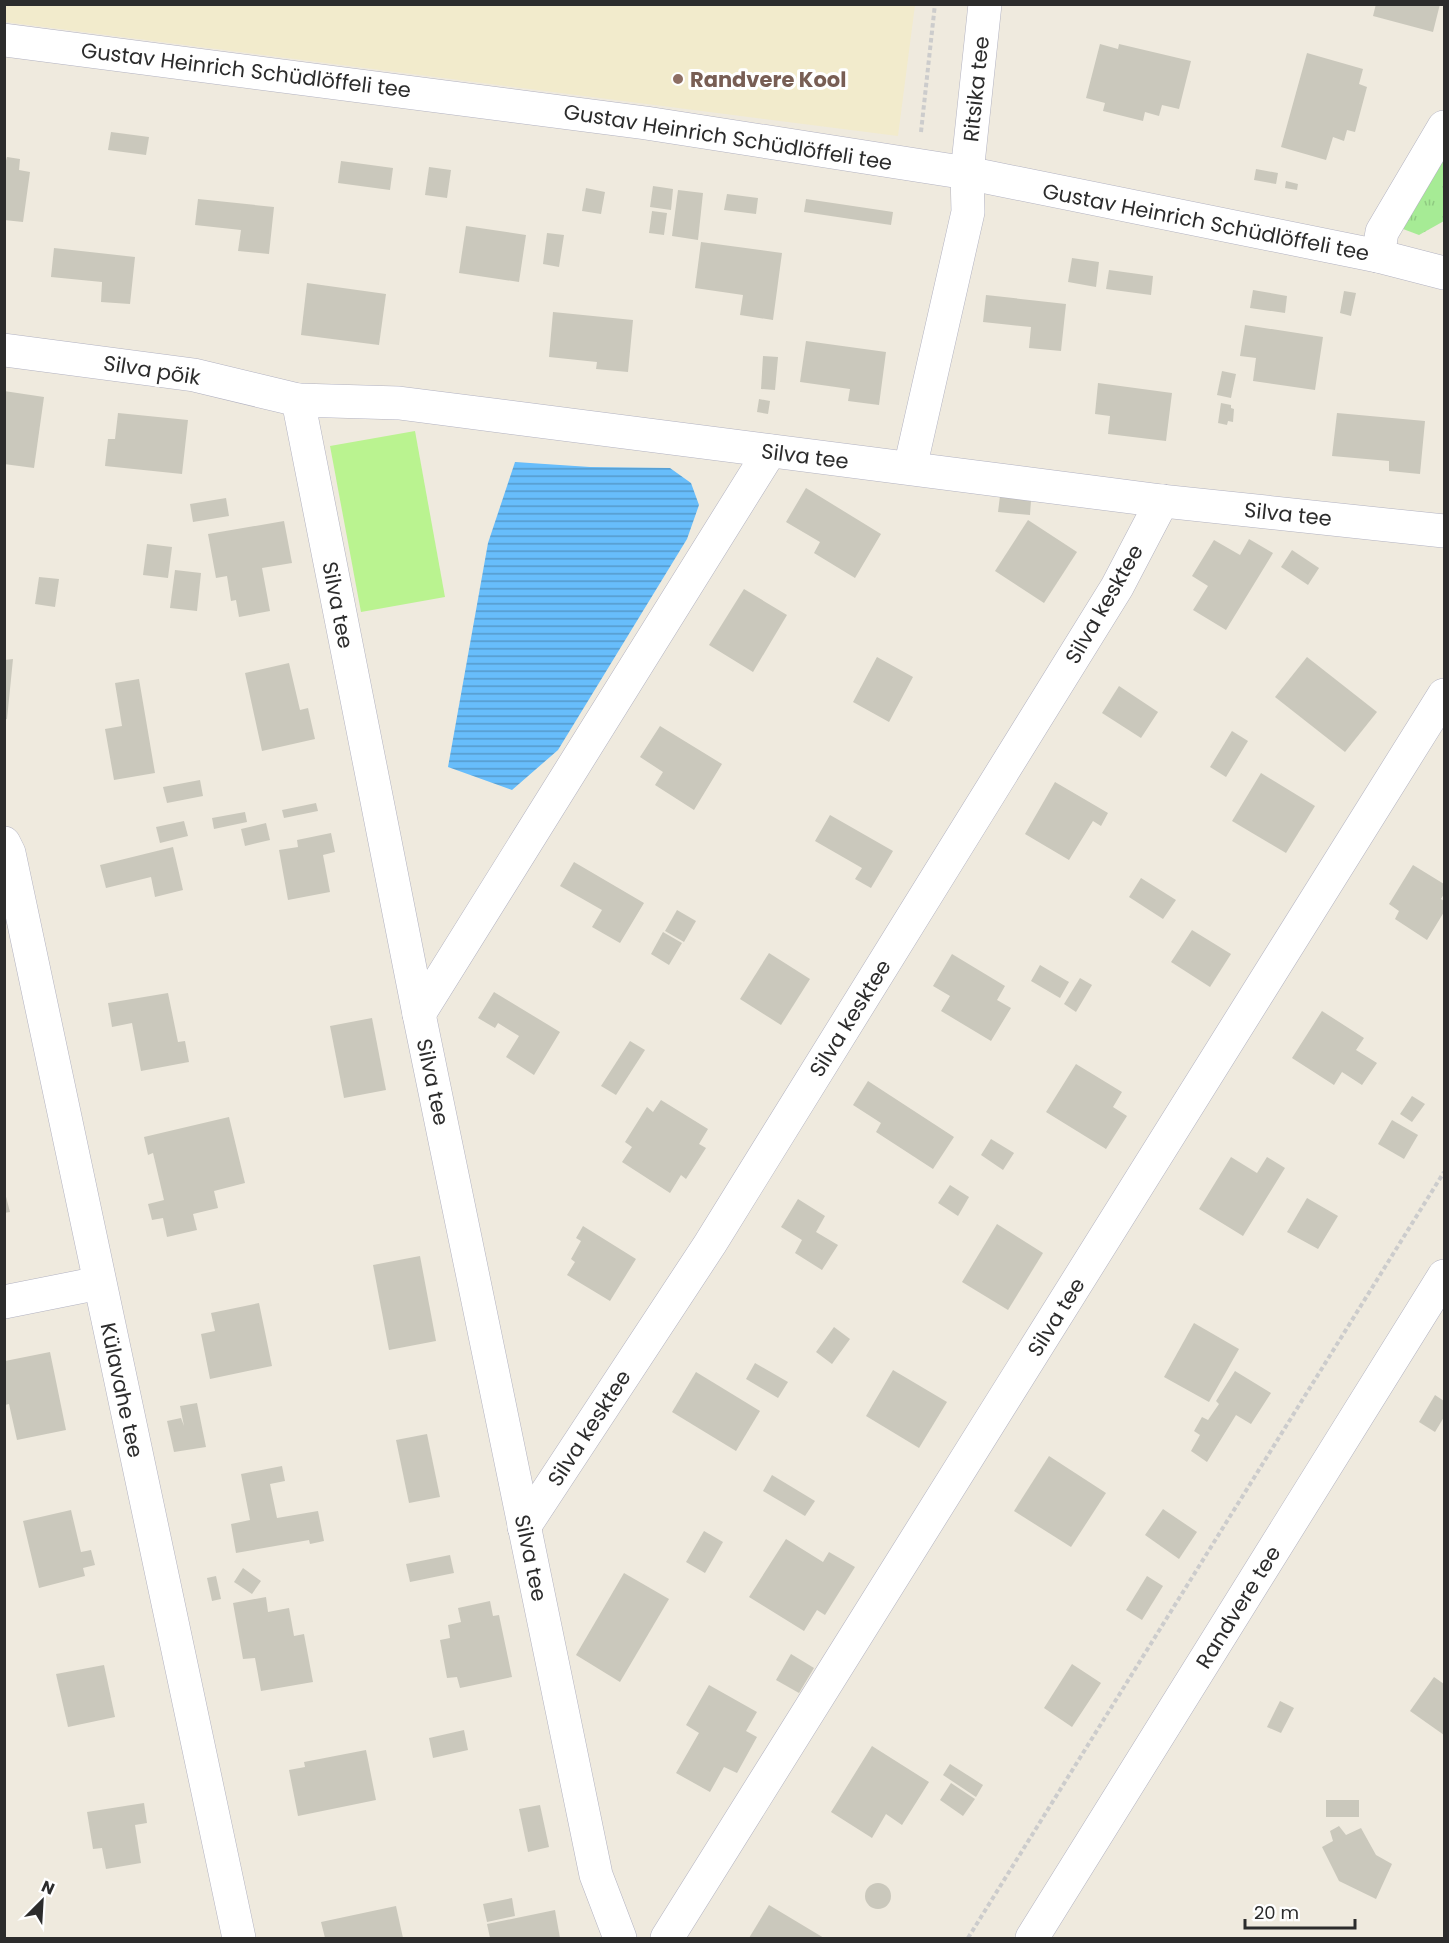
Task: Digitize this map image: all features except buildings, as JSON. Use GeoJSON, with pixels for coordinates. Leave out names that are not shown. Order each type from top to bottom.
{"type":"FeatureCollection","features":[{"type":"Feature","properties":{"kind":"street","name":"Ritsika tee"},"geometry":{"type":"LineString","coordinates":[[910,468],[968,212],[967,173],[985,4]]}},
{"type":"Feature","properties":{"kind":"street","name":"Gustav Heinrich Schüdlöffeli tee"},"geometry":{"type":"LineString","coordinates":[[4,40],[116,52],[646,123],[967,173],[1378,256],[1444,273]]}},
{"type":"Feature","properties":{"kind":"street"},"geometry":{"type":"LineString","coordinates":[[1378,256],[1382,232],[1444,127]]}},
{"type":"Feature","properties":{"kind":"street","name":"Silva põik"},"geometry":{"type":"LineString","coordinates":[[4,350],[194,375],[298,400]]}},
{"type":"Feature","properties":{"kind":"street","name":"Silva tee"},"geometry":{"type":"LineString","coordinates":[[620,1938],[597,1875],[524,1527],[419,1014],[298,400],[399,403],[1162,501],[1444,531]]}},
{"type":"Feature","properties":{"kind":"street"},"geometry":{"type":"LineString","coordinates":[[419,1014],[770,451]]}},
{"type":"Feature","properties":{"kind":"street","name":"Silva kesktee"},"geometry":{"type":"LineString","coordinates":[[524,1527],[722,1223],[1117,587],[1162,501]]}},
{"type":"Feature","properties":{"kind":"street","name":"Silva tee"},"geometry":{"type":"LineString","coordinates":[[668,1938],[1444,695]]}},
{"type":"Feature","properties":{"kind":"street","name":"Külavahe tee"},"geometry":{"type":"LineString","coordinates":[[4,843],[9,853],[239,1938]]}},
{"type":"Feature","properties":{"kind":"street","name":"Randvere tee"},"geometry":{"type":"LineString","coordinates":[[1032,1938],[1444,1276]]}},
{"type":"Feature","properties":{"kind":"street"},"geometry":{"type":"LineString","coordinates":[[4,1302],[99,1283]]}},
{"type":"Feature","properties":{"kind":"path"},"geometry":{"type":"LineString","coordinates":[[917,166],[935,4]]}},
{"type":"Feature","properties":{"kind":"path"},"geometry":{"type":"LineString","coordinates":[[968,1938],[1444,1172]]}},
{"type":"Feature","properties":{"kind":"shaded area","name":"Randvere Kool"},"geometry":{"type":"Polygon","coordinates":[[[5,4],[915,5],[898,136],[5,22],[5,4]]]}},
{"type":"Feature","properties":{"kind":"green space"},"geometry":{"type":"Polygon","coordinates":[[[1444,153],[1444,221],[1419,235],[1403,229],[1444,153]]]}},
{"type":"Feature","properties":{"kind":"green space"},"geometry":{"type":"Polygon","coordinates":[[[415,431],[445,597],[361,612],[330,446],[415,431]]]}},
{"type":"Feature","properties":{"kind":"water"},"geometry":{"type":"Polygon","coordinates":[[[515,462],[590,467],[670,468],[691,483],[699,505],[687,539],[558,750],[512,790],[448,767],[488,543],[515,462]]]}},
{"type":"Feature","properties":{"kind":"place","name":"Randvere Kool"},"geometry":{"type":"Point","coordinates":[678,79]}}]}
